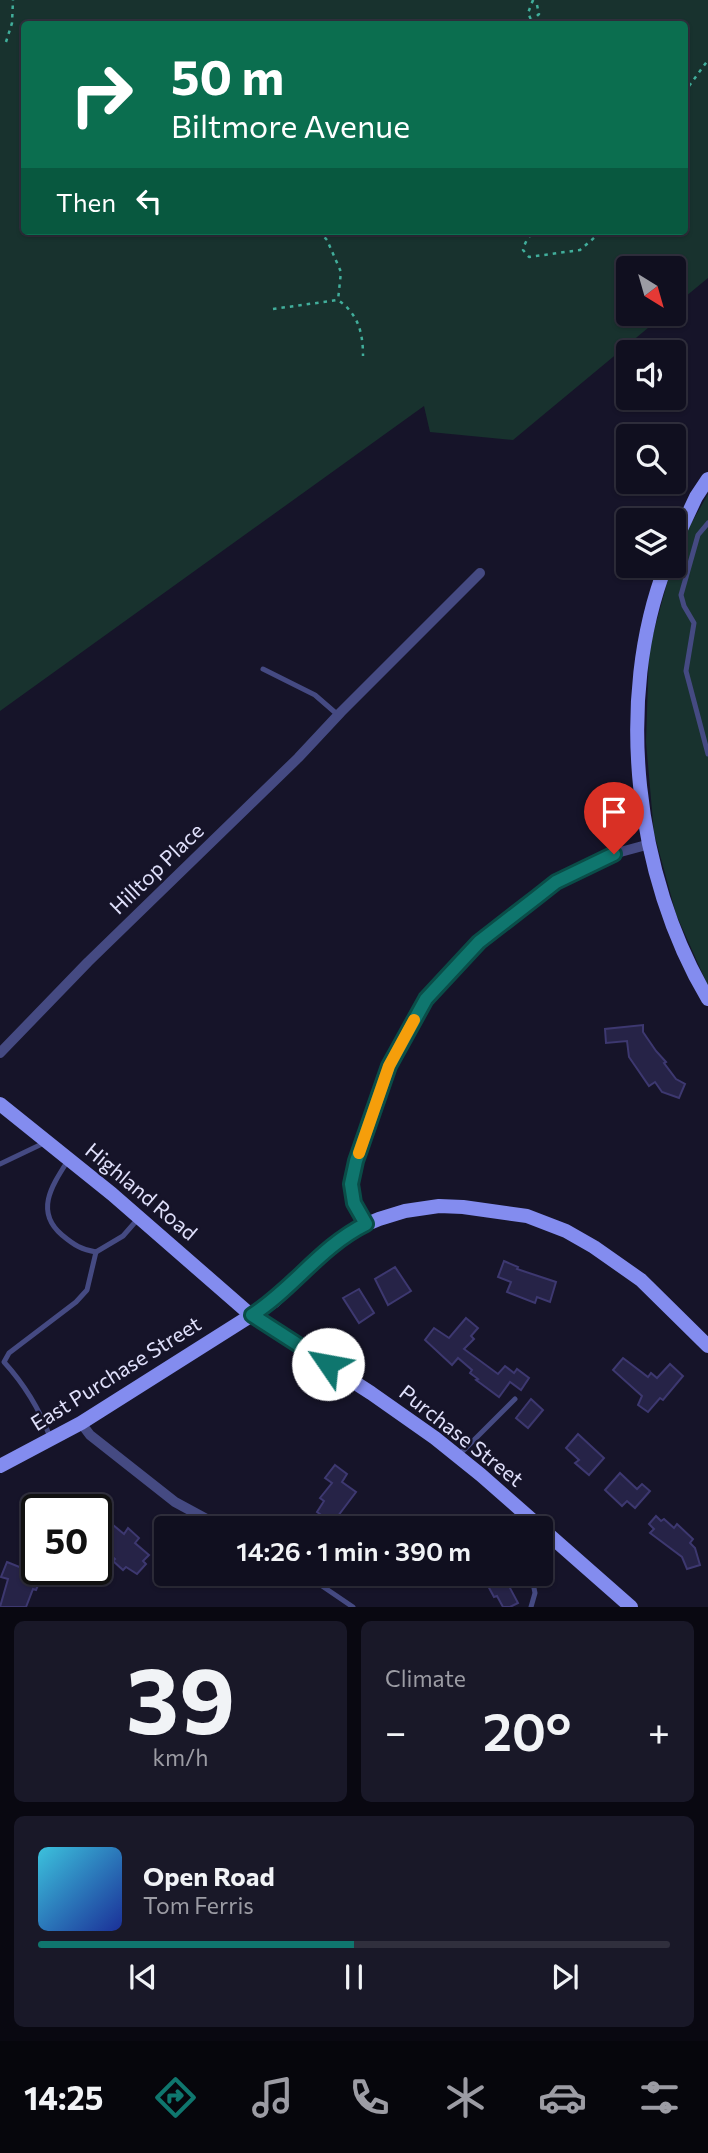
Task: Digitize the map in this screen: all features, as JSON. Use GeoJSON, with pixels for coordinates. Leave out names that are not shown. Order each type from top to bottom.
{"type":"FeatureCollection","features":[{"type":"Feature","properties":{"kind":"street"},"geometry":{"type":"LineString","coordinates":[[686,518],[708,479]]}},
{"type":"Feature","properties":{"kind":"street","name":"Hilltop Place"},"geometry":{"type":"LineString","coordinates":[[0,1053],[88,962],[299,758],[339,714],[480,573]]}},
{"type":"Feature","properties":{"kind":"street"},"geometry":{"type":"LineString","coordinates":[[662,578],[647,623],[640,668],[639,770],[657,872],[678,940],[708,999]]}},
{"type":"Feature","properties":{"kind":"street"},"geometry":{"type":"LineString","coordinates":[[366,1224],[354,1203],[351,1184],[356,1161],[389,1066],[426,999],[479,942],[556,882],[614,854],[650,844]]}},
{"type":"Feature","properties":{"kind":"street","name":"Highland Road"},"geometry":{"type":"LineString","coordinates":[[0,1104],[252,1315]]}},
{"type":"Feature","properties":{"kind":"street","name":"East Purchase Street"},"geometry":{"type":"LineString","coordinates":[[0,1466],[81,1423],[274,1301],[334,1245],[366,1224],[405,1211],[439,1206],[527,1216],[566,1231],[641,1280],[708,1346]]}},
{"type":"Feature","properties":{"kind":"street","name":"Purchase Street"},"geometry":{"type":"LineString","coordinates":[[252,1315],[372,1393],[458,1456],[631,1607]]}},
{"type":"Feature","properties":{"kind":"street"},"geometry":{"type":"LineString","coordinates":[[81,1423],[90,1435],[174,1502],[200,1516]]}},
{"type":"Feature","properties":{"kind":"lane"},"geometry":{"type":"LineString","coordinates":[[708,523],[698,535],[681,595],[694,623],[686,671],[708,754]]}},
{"type":"Feature","properties":{"kind":"lane"},"geometry":{"type":"LineString","coordinates":[[263,669],[315,695],[339,714]]}},
{"type":"Feature","properties":{"kind":"lane"},"geometry":{"type":"LineString","coordinates":[[0,1164],[47,1142]]}},
{"type":"Feature","properties":{"kind":"lane"},"geometry":{"type":"LineString","coordinates":[[68,1159],[53,1185],[46,1211],[51,1226],[65,1238],[82,1250],[96,1252],[122,1236],[139,1218]]}},
{"type":"Feature","properties":{"kind":"lane"},"geometry":{"type":"LineString","coordinates":[[51,1440],[39,1409],[4,1362],[9,1353],[88,1290],[96,1252]]}},
{"type":"Feature","properties":{"kind":"lane"},"geometry":{"type":"LineString","coordinates":[[458,1456],[515,1399]]}},
{"type":"Feature","properties":{"kind":"lane"},"geometry":{"type":"LineString","coordinates":[[322,1586],[353,1607]]}},
{"type":"Feature","properties":{"kind":"lane"},"geometry":{"type":"LineString","coordinates":[[531,1607],[535,1593],[534,1586]]}},
{"type":"Feature","properties":{"kind":"path"},"geometry":{"type":"LineString","coordinates":[[6,42],[12,23],[13,0]]}},
{"type":"Feature","properties":{"kind":"path"},"geometry":{"type":"LineString","coordinates":[[531,21],[528,13],[533,0]]}},
{"type":"Feature","properties":{"kind":"path"},"geometry":{"type":"LineString","coordinates":[[533,0],[539,9],[534,21]]}},
{"type":"Feature","properties":{"kind":"path"},"geometry":{"type":"LineString","coordinates":[[688,88],[708,60]]}},
{"type":"Feature","properties":{"kind":"path"},"geometry":{"type":"LineString","coordinates":[[323,235],[341,272],[338,300]]}},
{"type":"Feature","properties":{"kind":"path"},"geometry":{"type":"LineString","coordinates":[[531,235],[523,250],[529,257],[580,250],[597,235]]}},
{"type":"Feature","properties":{"kind":"path"},"geometry":{"type":"LineString","coordinates":[[273,309],[338,300]]}},
{"type":"Feature","properties":{"kind":"path"},"geometry":{"type":"LineString","coordinates":[[338,300],[356,318],[363,338],[363,356]]}},
{"type":"Feature","properties":{"kind":"green space"},"geometry":{"type":"Polygon","coordinates":[[[0,0],[708,0],[708,278],[686,296],[686,256],[616,256],[616,326],[650,326],[633,340],[616,340],[616,355],[513,440],[430,432],[424,406],[0,711],[0,0]]]}},
{"type":"Feature","properties":{"kind":"green space"},"geometry":{"type":"Polygon","coordinates":[[[708,494],[708,986],[676,914],[654,833],[646,742],[649,649],[668,578],[686,578],[686,533],[708,494]]]}},
{"type":"Feature","properties":{"kind":"building"},"geometry":{"type":"Polygon","coordinates":[[[643,1025],[643,1032],[666,1062],[664,1063],[676,1079],[685,1084],[679,1098],[662,1092],[655,1082],[649,1086],[629,1057],[627,1041],[606,1043],[605,1029],[643,1025]]]}},
{"type":"Feature","properties":{"kind":"building"},"geometry":{"type":"Polygon","coordinates":[[[504,1261],[518,1267],[517,1269],[556,1282],[550,1302],[537,1297],[535,1303],[507,1292],[511,1282],[498,1277],[504,1261]]]}},
{"type":"Feature","properties":{"kind":"building"},"geometry":{"type":"Polygon","coordinates":[[[395,1267],[411,1291],[388,1305],[375,1279],[395,1267]]]}},
{"type":"Feature","properties":{"kind":"building"},"geometry":{"type":"Polygon","coordinates":[[[359,1289],[374,1313],[359,1323],[343,1298],[359,1289]]]}},
{"type":"Feature","properties":{"kind":"building"},"geometry":{"type":"Polygon","coordinates":[[[466,1318],[478,1328],[471,1336],[474,1339],[464,1349],[498,1374],[505,1366],[514,1373],[517,1369],[529,1378],[521,1390],[510,1382],[499,1397],[476,1380],[478,1379],[470,1373],[472,1370],[458,1358],[452,1365],[425,1340],[434,1328],[449,1338],[466,1318]]]}},
{"type":"Feature","properties":{"kind":"building"},"geometry":{"type":"Polygon","coordinates":[[[623,1358],[648,1377],[651,1373],[657,1378],[670,1364],[683,1376],[663,1400],[660,1398],[648,1412],[638,1405],[642,1396],[613,1370],[623,1358]]]}},
{"type":"Feature","properties":{"kind":"building"},"geometry":{"type":"Polygon","coordinates":[[[531,1399],[543,1410],[528,1428],[516,1418],[531,1399]]]}},
{"type":"Feature","properties":{"kind":"building"},"geometry":{"type":"Polygon","coordinates":[[[578,1434],[604,1458],[589,1475],[575,1463],[579,1460],[566,1448],[578,1434]]]}},
{"type":"Feature","properties":{"kind":"building"},"geometry":{"type":"Polygon","coordinates":[[[335,1465],[347,1474],[342,1482],[356,1492],[338,1516],[323,1516],[317,1512],[324,1501],[320,1498],[332,1483],[325,1478],[335,1465]]]}},
{"type":"Feature","properties":{"kind":"building"},"geometry":{"type":"Polygon","coordinates":[[[620,1473],[637,1489],[642,1484],[650,1491],[635,1508],[627,1501],[622,1506],[605,1490],[620,1473]]]}},
{"type":"Feature","properties":{"kind":"building"},"geometry":{"type":"Polygon","coordinates":[[[656,1516],[674,1528],[677,1524],[693,1539],[690,1543],[695,1548],[700,1565],[687,1569],[682,1557],[650,1533],[654,1529],[649,1524],[656,1516]]]}},
{"type":"Feature","properties":{"kind":"building"},"geometry":{"type":"Polygon","coordinates":[[[112,1524],[124,1534],[128,1528],[139,1538],[135,1543],[149,1555],[143,1561],[146,1564],[137,1574],[126,1567],[123,1570],[113,1561],[115,1559],[112,1556],[112,1524]]]}},
{"type":"Feature","properties":{"kind":"building"},"geometry":{"type":"Polygon","coordinates":[[[7,1562],[21,1568],[21,1585],[38,1585],[36,1590],[33,1589],[26,1607],[0,1607],[8,1579],[1,1577],[7,1562]]]}},
{"type":"Feature","properties":{"kind":"building"},"geometry":{"type":"Polygon","coordinates":[[[488,1586],[509,1586],[518,1603],[503,1607],[497,1596],[494,1597],[488,1586]]]}},
{"type":"Feature","properties":{"kind":"slow traffic"},"geometry":{"type":"LineString","coordinates":[[359,1153],[389,1066],[414,1020]]}},
{"type":"Feature","properties":{"kind":"route"},"geometry":{"type":"LineString","coordinates":[[328,1364],[252,1315],[274,1301],[334,1245],[366,1224],[354,1203],[351,1184],[354,1168],[389,1066],[426,999],[479,942],[556,882],[614,854]]}}]}
